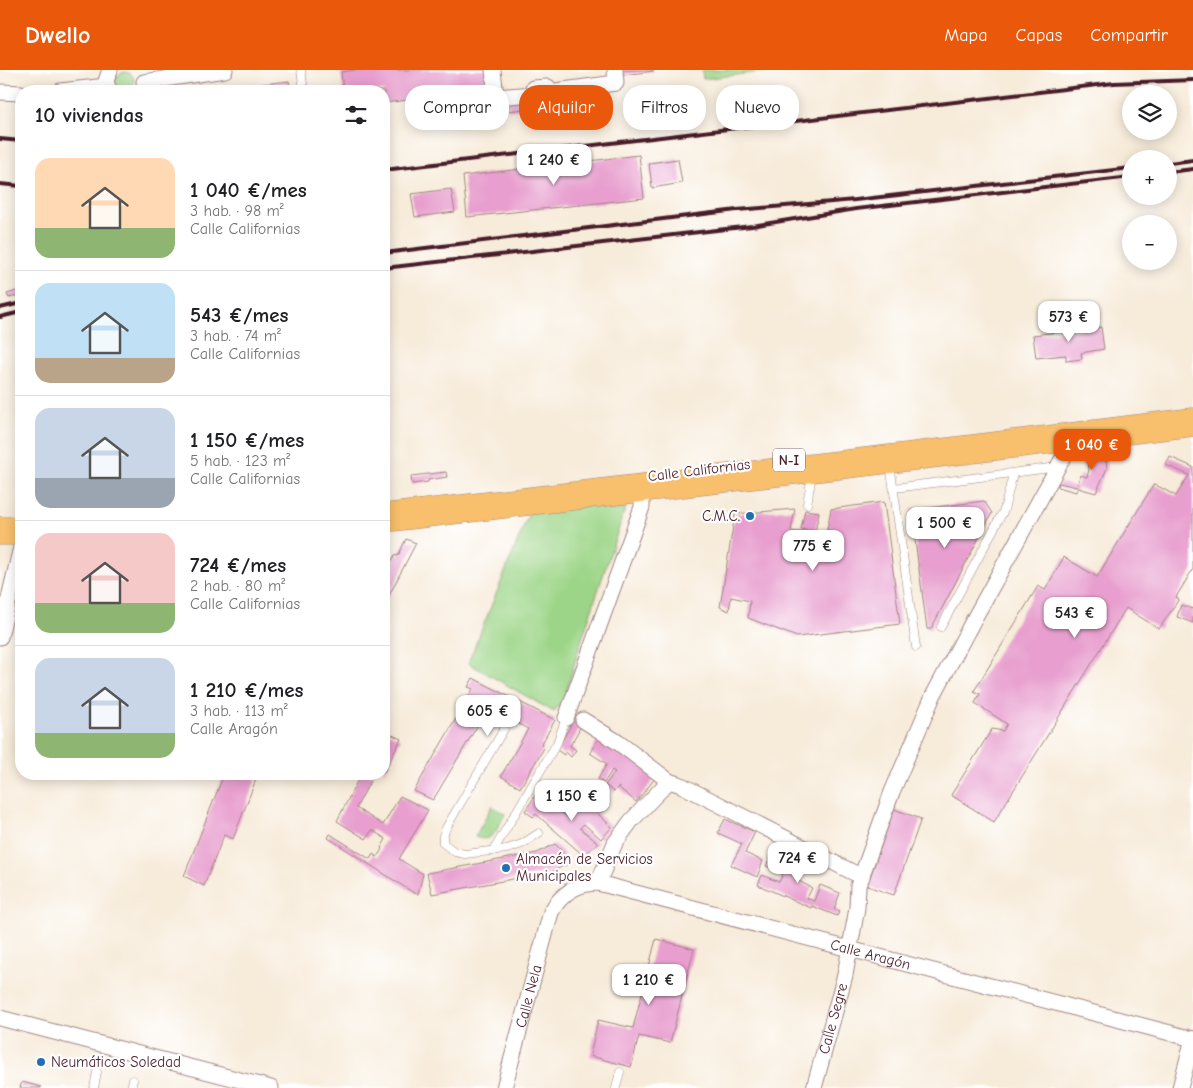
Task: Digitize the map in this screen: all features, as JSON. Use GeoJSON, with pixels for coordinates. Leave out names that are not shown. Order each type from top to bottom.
{"type":"FeatureCollection","features":[{"type":"Feature","properties":{"kind":"highway","name":"Calle Californias"},"geometry":{"type":"LineString","coordinates":[[390,533],[642,483],[1193,411]]}},
{"type":"Feature","properties":{"kind":"highway","name":"Calle Californias"},"geometry":{"type":"LineString","coordinates":[[390,505],[813,468],[1193,422]]}},
{"type":"Feature","properties":{"kind":"street"},"geometry":{"type":"LineString","coordinates":[[108,85],[107,75],[110,70]]}},
{"type":"Feature","properties":{"kind":"street"},"geometry":{"type":"LineString","coordinates":[[141,81],[225,70]]}},
{"type":"Feature","properties":{"kind":"street"},"geometry":{"type":"LineString","coordinates":[[494,70],[496,97],[533,94],[533,88],[548,87],[548,92],[616,83],[615,70]]}},
{"type":"Feature","properties":{"kind":"street"},"geometry":{"type":"LineString","coordinates":[[0,92],[15,93]]}},
{"type":"Feature","properties":{"kind":"street"},"geometry":{"type":"LineString","coordinates":[[849,948],[857,908],[858,886],[892,792],[933,696],[1076,436]]}},
{"type":"Feature","properties":{"kind":"street","name":"Calle Californias"},"geometry":{"type":"LineString","coordinates":[[566,718],[642,507],[642,483]]}},
{"type":"Feature","properties":{"kind":"street"},"geometry":{"type":"LineString","coordinates":[[0,637],[11,532]]}},
{"type":"Feature","properties":{"kind":"street"},"geometry":{"type":"LineString","coordinates":[[584,720],[619,743],[668,781],[681,785],[862,876]]}},
{"type":"Feature","properties":{"kind":"street"},"geometry":{"type":"LineString","coordinates":[[598,883],[615,843],[631,821],[668,781]]}},
{"type":"Feature","properties":{"kind":"street","name":"Calle Aragón"},"geometry":{"type":"LineString","coordinates":[[555,905],[570,890],[590,883],[598,883],[1193,1039]]}},
{"type":"Feature","properties":{"kind":"street","name":"Calle Nela"},"geometry":{"type":"LineString","coordinates":[[504,1088],[548,921],[555,905]]}},
{"type":"Feature","properties":{"kind":"street","name":"Calle Segre"},"geometry":{"type":"LineString","coordinates":[[814,1088],[845,975],[849,948]]}},
{"type":"Feature","properties":{"kind":"street"},"geometry":{"type":"LineString","coordinates":[[0,1018],[271,1088]]}},
{"type":"Feature","properties":{"kind":"street"},"geometry":{"type":"LineString","coordinates":[[1180,1088],[1193,1039]]}},
{"type":"Feature","properties":{"kind":"lane"},"geometry":{"type":"LineString","coordinates":[[301,70],[303,85]]}},
{"type":"Feature","properties":{"kind":"lane"},"geometry":{"type":"LineString","coordinates":[[890,459],[916,647]]}},
{"type":"Feature","properties":{"kind":"lane"},"geometry":{"type":"LineString","coordinates":[[894,488],[1058,467]]}},
{"type":"Feature","properties":{"kind":"lane"},"geometry":{"type":"LineString","coordinates":[[807,504],[813,468]]}},
{"type":"Feature","properties":{"kind":"lane"},"geometry":{"type":"LineString","coordinates":[[941,626],[1004,510],[1013,474]]}},
{"type":"Feature","properties":{"kind":"lane"},"geometry":{"type":"LineString","coordinates":[[493,851],[528,794],[556,743],[566,718]]}},
{"type":"Feature","properties":{"kind":"lane"},"geometry":{"type":"LineString","coordinates":[[504,729],[442,836],[443,843],[455,852],[465,854],[508,849],[522,844],[538,833]]}},
{"type":"Feature","properties":{"kind":"lane"},"geometry":{"type":"LineString","coordinates":[[94,1088],[97,1072]]}},
{"type":"Feature","properties":{"kind":"lane"},"geometry":{"type":"LineString","coordinates":[[616,1088],[620,1072]]}},
{"type":"Feature","properties":{"kind":"green space"},"geometry":{"type":"Polygon","coordinates":[[[702,70],[777,70],[703,79],[702,70]]]}},
{"type":"Feature","properties":{"kind":"green space"},"geometry":{"type":"Polygon","coordinates":[[[121,72],[129,72],[134,77],[134,85],[116,85],[116,77],[121,72]]]}},
{"type":"Feature","properties":{"kind":"green space"},"geometry":{"type":"Polygon","coordinates":[[[628,500],[579,648],[562,707],[557,706],[554,712],[468,663],[530,511],[628,500]]]}},
{"type":"Feature","properties":{"kind":"green space"},"geometry":{"type":"Polygon","coordinates":[[[492,806],[505,814],[497,829],[487,838],[475,837],[492,806]]]}},
{"type":"Feature","properties":{"kind":"building"},"geometry":{"type":"Polygon","coordinates":[[[356,70],[493,70],[495,85],[405,85],[405,100],[390,102],[390,85],[342,85],[341,72],[356,70]]]}},
{"type":"Feature","properties":{"kind":"building"},"geometry":{"type":"Polygon","coordinates":[[[615,70],[654,70],[654,71],[616,76],[615,70]]]}},
{"type":"Feature","properties":{"kind":"building"},"geometry":{"type":"Polygon","coordinates":[[[289,81],[290,85],[255,85],[289,81]]]}},
{"type":"Feature","properties":{"kind":"building"},"geometry":{"type":"Polygon","coordinates":[[[519,96],[519,110],[509,111],[509,97],[519,96]]]}},
{"type":"Feature","properties":{"kind":"building"},"geometry":{"type":"Polygon","coordinates":[[[639,155],[644,198],[467,217],[463,176],[639,155]]]}},
{"type":"Feature","properties":{"kind":"building"},"geometry":{"type":"Polygon","coordinates":[[[678,159],[682,183],[652,188],[649,163],[678,159]]]}},
{"type":"Feature","properties":{"kind":"building"},"geometry":{"type":"Polygon","coordinates":[[[451,189],[455,212],[415,217],[411,194],[451,189]]]}},
{"type":"Feature","properties":{"kind":"building"},"geometry":{"type":"Polygon","coordinates":[[[15,292],[15,296],[9,298],[7,294],[15,292]]]}},
{"type":"Feature","properties":{"kind":"building"},"geometry":{"type":"Polygon","coordinates":[[[1101,327],[1104,349],[1081,353],[1082,359],[1066,361],[1066,355],[1036,358],[1033,335],[1101,327]]]}},
{"type":"Feature","properties":{"kind":"building"},"geometry":{"type":"Polygon","coordinates":[[[1104,444],[1107,468],[1096,493],[1078,488],[1076,492],[1058,487],[1059,483],[1077,487],[1080,475],[1087,477],[1089,470],[1086,447],[1104,444]]]}},
{"type":"Feature","properties":{"kind":"building"},"geometry":{"type":"Polygon","coordinates":[[[1170,457],[1193,467],[1193,569],[1176,597],[1179,599],[1159,629],[1126,608],[994,822],[951,795],[992,729],[1003,731],[1007,724],[975,703],[980,694],[974,691],[1038,586],[1045,590],[1064,557],[1097,577],[1154,484],[1176,496],[1189,475],[1166,465],[1170,457]]]}},
{"type":"Feature","properties":{"kind":"building"},"geometry":{"type":"Polygon","coordinates":[[[446,472],[447,477],[412,484],[411,476],[446,472]]]}},
{"type":"Feature","properties":{"kind":"building"},"geometry":{"type":"Polygon","coordinates":[[[984,501],[992,513],[931,629],[927,629],[911,510],[984,501]]]}},
{"type":"Feature","properties":{"kind":"building"},"geometry":{"type":"Polygon","coordinates":[[[884,502],[900,624],[797,637],[748,618],[750,601],[731,597],[729,611],[720,607],[735,514],[795,509],[791,531],[815,534],[810,563],[831,560],[827,530],[831,509],[884,502]]]}},
{"type":"Feature","properties":{"kind":"building"},"geometry":{"type":"Polygon","coordinates":[[[805,510],[819,512],[815,532],[801,529],[805,510]]]}},
{"type":"Feature","properties":{"kind":"building"},"geometry":{"type":"Polygon","coordinates":[[[406,539],[416,543],[390,593],[390,564],[395,555],[398,556],[406,539]]]}},
{"type":"Feature","properties":{"kind":"building"},"geometry":{"type":"Polygon","coordinates":[[[1181,605],[1193,609],[1193,623],[1177,617],[1181,605]]]}},
{"type":"Feature","properties":{"kind":"building"},"geometry":{"type":"Polygon","coordinates":[[[473,678],[555,720],[541,745],[544,748],[520,788],[501,776],[528,729],[488,708],[433,800],[414,791],[473,689],[468,687],[473,678]]]}},
{"type":"Feature","properties":{"kind":"building"},"geometry":{"type":"Polygon","coordinates":[[[573,721],[581,726],[570,746],[576,750],[571,757],[566,752],[564,755],[557,750],[573,721]]]}},
{"type":"Feature","properties":{"kind":"building"},"geometry":{"type":"Polygon","coordinates":[[[390,734],[401,739],[390,761],[390,734]]]}},
{"type":"Feature","properties":{"kind":"building"},"geometry":{"type":"Polygon","coordinates":[[[600,736],[656,777],[636,802],[618,787],[614,792],[605,785],[615,772],[612,770],[604,783],[598,779],[607,764],[590,753],[600,736]]]}},
{"type":"Feature","properties":{"kind":"building"},"geometry":{"type":"Polygon","coordinates":[[[222,780],[256,780],[233,839],[224,835],[204,886],[184,876],[222,780]]]}},
{"type":"Feature","properties":{"kind":"building"},"geometry":{"type":"Polygon","coordinates":[[[358,780],[371,780],[356,808],[383,825],[400,796],[428,810],[399,859],[423,874],[418,894],[328,838],[330,834],[370,859],[373,854],[377,857],[386,839],[372,830],[366,839],[337,821],[358,780]]]}},
{"type":"Feature","properties":{"kind":"building"},"geometry":{"type":"Polygon","coordinates":[[[537,793],[567,817],[585,797],[600,809],[597,813],[612,827],[601,839],[584,824],[580,828],[598,843],[583,855],[536,814],[533,817],[525,811],[537,793]]]}},
{"type":"Feature","properties":{"kind":"building"},"geometry":{"type":"Polygon","coordinates":[[[894,809],[921,819],[894,895],[867,886],[894,809]]]}},
{"type":"Feature","properties":{"kind":"building"},"geometry":{"type":"Polygon","coordinates":[[[725,819],[755,832],[745,853],[763,861],[757,877],[731,865],[742,844],[718,833],[725,819]]]}},
{"type":"Feature","properties":{"kind":"building","name":"Almacén de Servicios Municipales"},"geometry":{"type":"Polygon","coordinates":[[[555,844],[562,851],[568,864],[551,872],[432,894],[427,873],[537,853],[555,844]]]}},
{"type":"Feature","properties":{"kind":"building"},"geometry":{"type":"Polygon","coordinates":[[[793,849],[809,856],[797,880],[812,888],[807,898],[814,901],[820,885],[840,893],[834,909],[840,911],[837,916],[812,906],[811,908],[758,885],[762,875],[779,882],[783,874],[766,866],[771,855],[787,863],[793,849]]]}},
{"type":"Feature","properties":{"kind":"building"},"geometry":{"type":"Polygon","coordinates":[[[656,939],[694,949],[670,1043],[639,1036],[631,1067],[590,1056],[598,1020],[633,1028],[656,939]]]}},
{"type":"Feature","properties":{"kind":"building"},"geometry":{"type":"Polygon","coordinates":[[[22,1082],[41,1087],[41,1088],[20,1088],[22,1082]]]}},
{"type":"Feature","properties":{"kind":"railway"},"geometry":{"type":"LineString","coordinates":[[390,169],[1114,83],[1193,80]]}},
{"type":"Feature","properties":{"kind":"railway"},"geometry":{"type":"LineString","coordinates":[[0,139],[15,140]]}},
{"type":"Feature","properties":{"kind":"railway"},"geometry":{"type":"LineString","coordinates":[[1177,162],[1193,160]]}},
{"type":"Feature","properties":{"kind":"railway"},"geometry":{"type":"LineString","coordinates":[[390,252],[737,210],[855,200],[1122,169]]}},
{"type":"Feature","properties":{"kind":"railway"},"geometry":{"type":"LineString","coordinates":[[1177,171],[1193,169]]}},
{"type":"Feature","properties":{"kind":"railway"},"geometry":{"type":"LineString","coordinates":[[390,267],[752,226],[856,209],[1122,178]]}},
{"type":"Feature","properties":{"kind":"railway"},"geometry":{"type":"LineString","coordinates":[[0,184],[15,185]]}},
{"type":"Feature","properties":{"kind":"railway"},"geometry":{"type":"LineString","coordinates":[[0,308],[15,304]]}},
{"type":"Feature","properties":{"kind":"railway"},"geometry":{"type":"LineString","coordinates":[[0,317],[15,313]]}},
{"type":"Feature","properties":{"kind":"place","name":"C.M.C."},"geometry":{"type":"Point","coordinates":[750,516]}},
{"type":"Feature","properties":{"kind":"place","name":"Almacén de Servicios Municipales"},"geometry":{"type":"Point","coordinates":[506,868]}},
{"type":"Feature","properties":{"kind":"place","name":"Neumáticos Soledad"},"geometry":{"type":"Point","coordinates":[41,1062]}}]}
